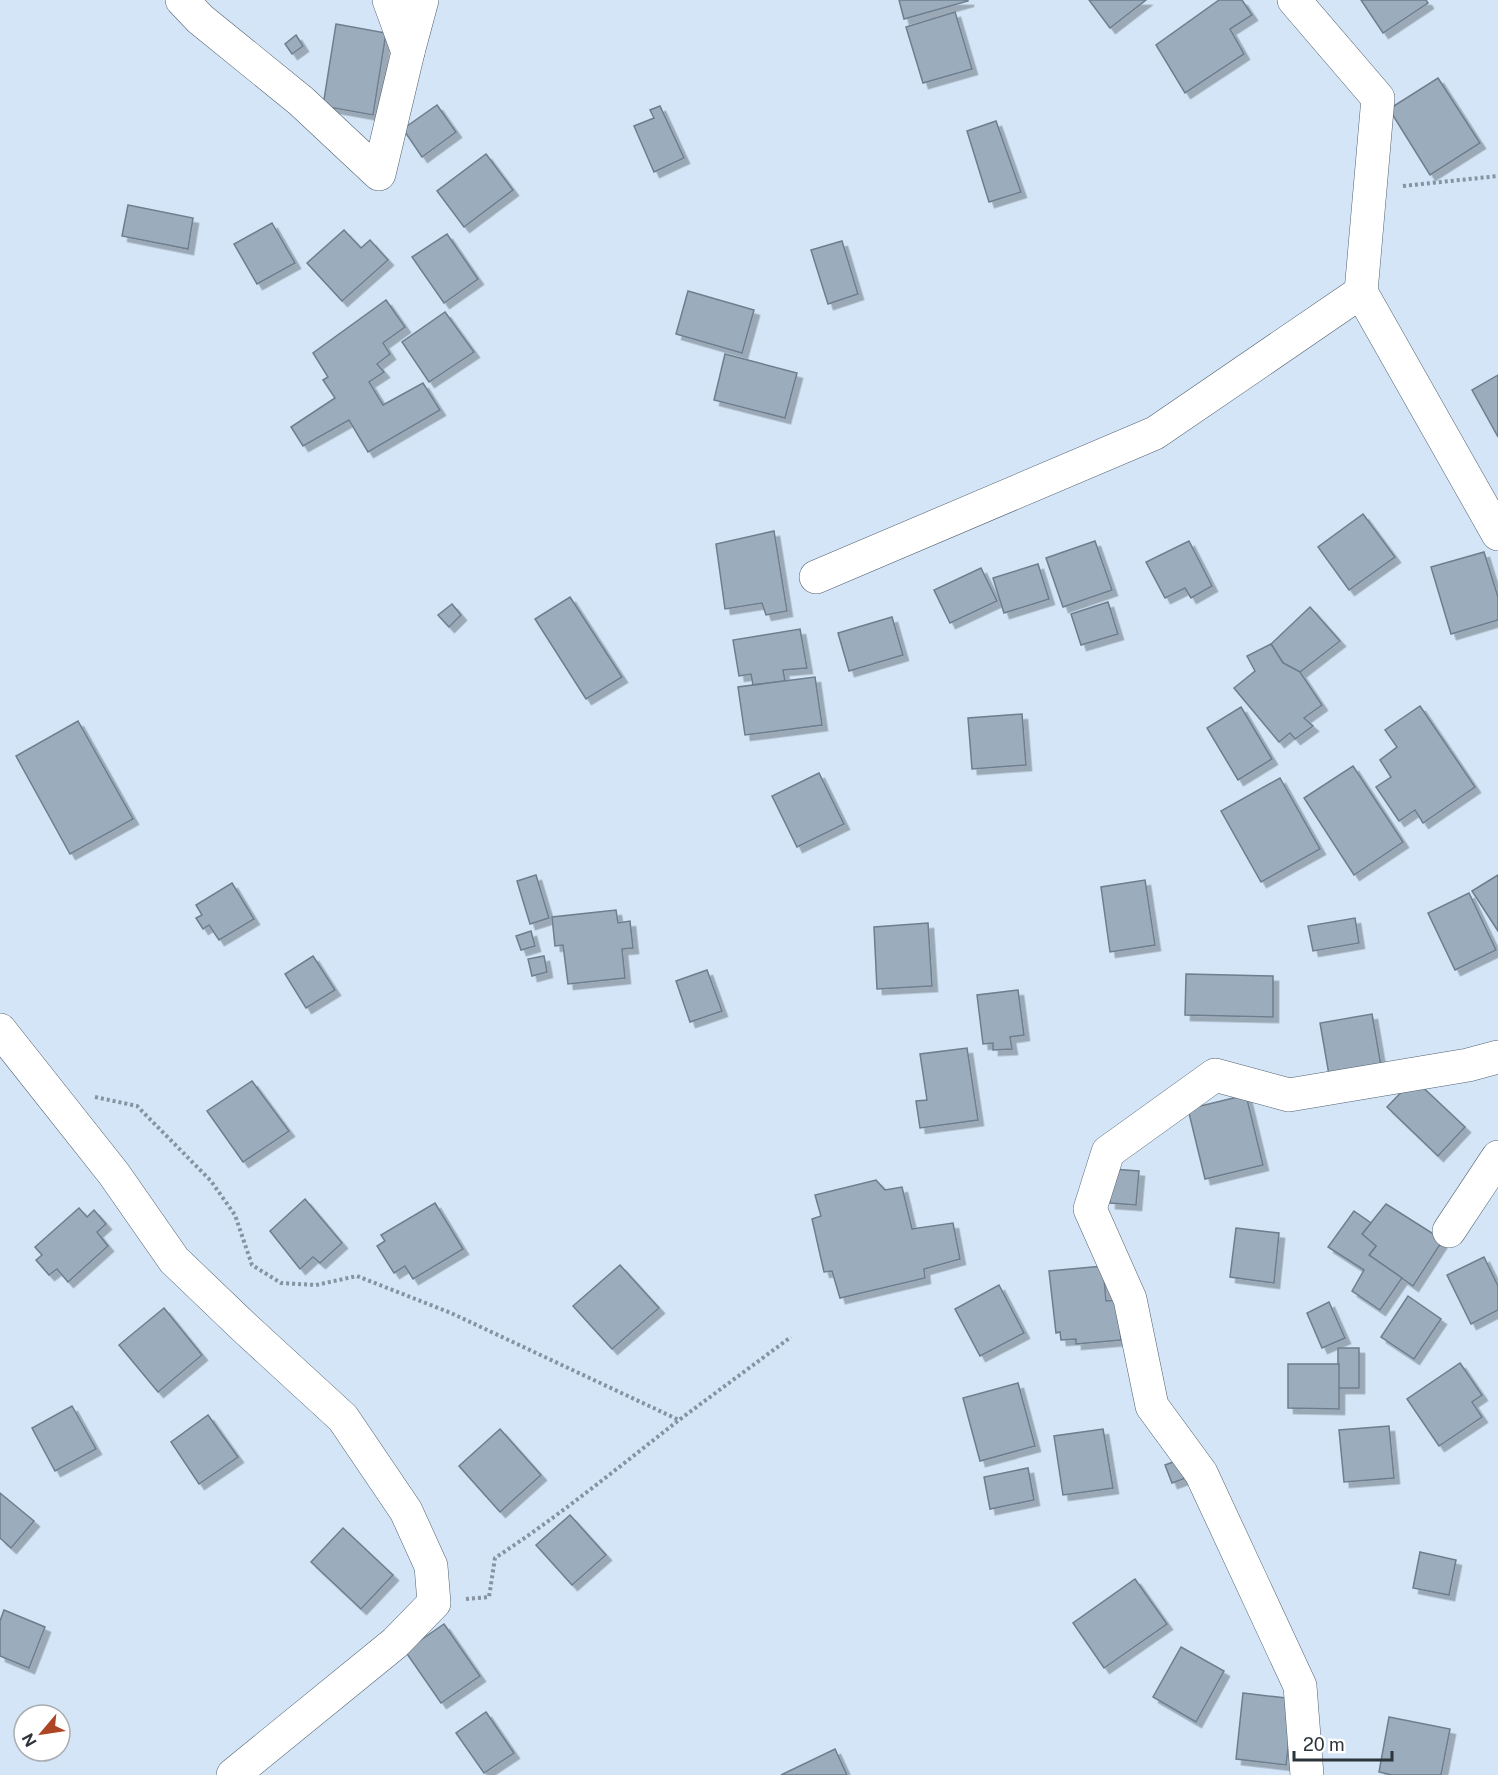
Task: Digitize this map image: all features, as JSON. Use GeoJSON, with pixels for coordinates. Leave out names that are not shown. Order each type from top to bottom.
{"type":"FeatureCollection","features":[{"type":"Feature","properties":{"kind":"street"},"geometry":{"type":"LineString","coordinates":[[182,0],[200,19],[301,102],[379,174],[422,0]]}},
{"type":"Feature","properties":{"kind":"street"},"geometry":{"type":"LineString","coordinates":[[389,0],[408,52]]}},
{"type":"Feature","properties":{"kind":"street"},"geometry":{"type":"LineString","coordinates":[[1294,0],[1378,98],[1361,292],[1498,534]]}},
{"type":"Feature","properties":{"kind":"street"},"geometry":{"type":"LineString","coordinates":[[816,578],[1155,433],[1361,292]]}},
{"type":"Feature","properties":{"kind":"street"},"geometry":{"type":"LineString","coordinates":[[0,1030],[114,1174],[174,1260],[343,1418],[406,1511],[431,1566],[434,1603],[395,1643],[233,1775]]}},
{"type":"Feature","properties":{"kind":"street"},"geometry":{"type":"LineString","coordinates":[[1308,1775],[1300,1686],[1202,1473],[1152,1406],[1130,1299],[1090,1209],[1108,1152],[1215,1076],[1289,1095],[1468,1065],[1498,1057]]}},
{"type":"Feature","properties":{"kind":"street"},"geometry":{"type":"LineString","coordinates":[[1449,1231],[1498,1156]]}},
{"type":"Feature","properties":{"kind":"path"},"geometry":{"type":"LineString","coordinates":[[1370,189],[1498,176]]}},
{"type":"Feature","properties":{"kind":"path"},"geometry":{"type":"LineString","coordinates":[[45,1087],[137,1106],[211,1181],[235,1215],[252,1265],[281,1283],[316,1285],[357,1276],[451,1313],[679,1420]]}},
{"type":"Feature","properties":{"kind":"path"},"geometry":{"type":"LineString","coordinates":[[434,1603],[489,1597],[495,1558],[569,1506],[791,1337]]}},
{"type":"Feature","properties":{"kind":"building"},"geometry":{"type":"Polygon","coordinates":[[[899,0],[968,0],[968,1],[904,19],[899,0]]]}},
{"type":"Feature","properties":{"kind":"building"},"geometry":{"type":"Polygon","coordinates":[[[1089,0],[1146,0],[1110,28],[1089,0]]]}},
{"type":"Feature","properties":{"kind":"building"},"geometry":{"type":"Polygon","coordinates":[[[1219,0],[1242,0],[1252,15],[1230,29],[1244,54],[1185,93],[1156,45],[1219,0]]]}},
{"type":"Feature","properties":{"kind":"building"},"geometry":{"type":"Polygon","coordinates":[[[1361,0],[1426,0],[1428,3],[1383,33],[1361,0]]]}},
{"type":"Feature","properties":{"kind":"building"},"geometry":{"type":"Polygon","coordinates":[[[955,12],[972,69],[923,83],[906,27],[955,12]]]}},
{"type":"Feature","properties":{"kind":"building"},"geometry":{"type":"Polygon","coordinates":[[[336,24],[386,33],[373,115],[323,106],[336,24]]]}},
{"type":"Feature","properties":{"kind":"building"},"geometry":{"type":"Polygon","coordinates":[[[296,35],[303,46],[292,54],[285,44],[296,35]]]}},
{"type":"Feature","properties":{"kind":"building"},"geometry":{"type":"Polygon","coordinates":[[[1438,78],[1480,143],[1430,175],[1389,109],[1438,78]]]}},
{"type":"Feature","properties":{"kind":"building"},"geometry":{"type":"Polygon","coordinates":[[[437,105],[456,132],[422,157],[403,129],[437,105]]]}},
{"type":"Feature","properties":{"kind":"building"},"geometry":{"type":"Polygon","coordinates":[[[660,106],[684,158],[654,172],[634,126],[654,118],[650,110],[660,106]]]}},
{"type":"Feature","properties":{"kind":"building"},"geometry":{"type":"Polygon","coordinates":[[[996,121],[1021,192],[989,202],[967,131],[996,121]]]}},
{"type":"Feature","properties":{"kind":"building"},"geometry":{"type":"Polygon","coordinates":[[[486,154],[513,190],[464,227],[437,191],[486,154]]]}},
{"type":"Feature","properties":{"kind":"building"},"geometry":{"type":"Polygon","coordinates":[[[128,205],[193,218],[188,249],[122,236],[128,205]]]}},
{"type":"Feature","properties":{"kind":"building"},"geometry":{"type":"Polygon","coordinates":[[[272,223],[295,263],[257,284],[234,244],[272,223]]]}},
{"type":"Feature","properties":{"kind":"building"},"geometry":{"type":"Polygon","coordinates":[[[344,230],[361,248],[370,240],[388,260],[342,301],[307,263],[344,230]]]}},
{"type":"Feature","properties":{"kind":"building"},"geometry":{"type":"Polygon","coordinates":[[[447,234],[478,279],[444,303],[412,257],[447,234]]]}},
{"type":"Feature","properties":{"kind":"building"},"geometry":{"type":"Polygon","coordinates":[[[842,241],[858,294],[828,304],[811,250],[842,241]]]}},
{"type":"Feature","properties":{"kind":"building"},"geometry":{"type":"Polygon","coordinates":[[[688,291],[754,310],[742,353],[676,334],[688,291]]]}},
{"type":"Feature","properties":{"kind":"building"},"geometry":{"type":"Polygon","coordinates":[[[386,300],[405,327],[383,343],[390,354],[377,364],[384,372],[369,382],[383,405],[423,383],[440,410],[368,452],[349,420],[303,446],[291,427],[335,398],[323,380],[328,377],[313,353],[386,300]]]}},
{"type":"Feature","properties":{"kind":"building"},"geometry":{"type":"Polygon","coordinates":[[[445,312],[474,352],[429,382],[402,342],[445,312]]]}},
{"type":"Feature","properties":{"kind":"building"},"geometry":{"type":"Polygon","coordinates":[[[725,354],[797,373],[785,418],[714,400],[725,354]]]}},
{"type":"Feature","properties":{"kind":"building"},"geometry":{"type":"Polygon","coordinates":[[[1498,375],[1498,437],[1472,390],[1498,375]]]}},
{"type":"Feature","properties":{"kind":"building"},"geometry":{"type":"Polygon","coordinates":[[[1363,514],[1395,557],[1349,590],[1318,547],[1363,514]]]}},
{"type":"Feature","properties":{"kind":"building"},"geometry":{"type":"Polygon","coordinates":[[[774,531],[787,611],[766,615],[762,603],[725,609],[716,544],[774,531]]]}},
{"type":"Feature","properties":{"kind":"building"},"geometry":{"type":"Polygon","coordinates":[[[1095,541],[1112,590],[1063,607],[1046,558],[1095,541]]]}},
{"type":"Feature","properties":{"kind":"building"},"geometry":{"type":"Polygon","coordinates":[[[1189,541],[1212,586],[1191,598],[1185,588],[1165,598],[1146,562],[1189,541]]]}},
{"type":"Feature","properties":{"kind":"building"},"geometry":{"type":"Polygon","coordinates":[[[1484,552],[1498,597],[1498,620],[1451,634],[1431,567],[1484,552]]]}},
{"type":"Feature","properties":{"kind":"building"},"geometry":{"type":"Polygon","coordinates":[[[1038,564],[1049,599],[1004,613],[993,578],[1038,564]]]}},
{"type":"Feature","properties":{"kind":"building"},"geometry":{"type":"Polygon","coordinates":[[[981,568],[997,601],[950,623],[934,590],[981,568]]]}},
{"type":"Feature","properties":{"kind":"building"},"geometry":{"type":"Polygon","coordinates":[[[570,597],[622,677],[586,699],[535,619],[570,597]]]}},
{"type":"Feature","properties":{"kind":"building"},"geometry":{"type":"Polygon","coordinates":[[[1108,602],[1118,634],[1081,645],[1071,614],[1108,602]]]}},
{"type":"Feature","properties":{"kind":"building"},"geometry":{"type":"Polygon","coordinates":[[[452,604],[461,615],[449,627],[438,615],[452,604]]]}},
{"type":"Feature","properties":{"kind":"building"},"geometry":{"type":"Polygon","coordinates":[[[1310,607],[1340,641],[1300,672],[1283,663],[1271,644],[1310,607]]]}},
{"type":"Feature","properties":{"kind":"building"},"geometry":{"type":"Polygon","coordinates":[[[892,617],[903,655],[849,671],[838,633],[892,617]]]}},
{"type":"Feature","properties":{"kind":"building"},"geometry":{"type":"Polygon","coordinates":[[[800,629],[807,668],[783,670],[785,681],[753,685],[751,674],[739,676],[733,640],[800,629]]]}},
{"type":"Feature","properties":{"kind":"building"},"geometry":{"type":"Polygon","coordinates":[[[1271,644],[1283,663],[1300,672],[1322,705],[1304,718],[1313,726],[1295,739],[1290,733],[1279,742],[1234,688],[1255,671],[1247,656],[1271,644]]]}},
{"type":"Feature","properties":{"kind":"building"},"geometry":{"type":"Polygon","coordinates":[[[815,677],[822,725],[745,735],[738,687],[815,677]]]}},
{"type":"Feature","properties":{"kind":"building"},"geometry":{"type":"Polygon","coordinates":[[[1420,706],[1475,787],[1423,823],[1415,810],[1399,821],[1376,787],[1391,777],[1380,760],[1397,747],[1385,730],[1420,706]]]}},
{"type":"Feature","properties":{"kind":"building"},"geometry":{"type":"Polygon","coordinates":[[[1241,707],[1272,759],[1238,780],[1207,728],[1241,707]]]}},
{"type":"Feature","properties":{"kind":"building"},"geometry":{"type":"Polygon","coordinates":[[[1022,714],[1026,765],[972,769],[968,718],[1022,714]]]}},
{"type":"Feature","properties":{"kind":"building"},"geometry":{"type":"Polygon","coordinates":[[[78,721],[133,819],[70,854],[16,756],[78,721]]]}},
{"type":"Feature","properties":{"kind":"building"},"geometry":{"type":"Polygon","coordinates":[[[1353,766],[1403,842],[1354,875],[1304,798],[1353,766]]]}},
{"type":"Feature","properties":{"kind":"building"},"geometry":{"type":"Polygon","coordinates":[[[819,773],[844,824],[797,847],[772,796],[819,773]]]}},
{"type":"Feature","properties":{"kind":"building"},"geometry":{"type":"Polygon","coordinates":[[[1280,778],[1320,849],[1261,882],[1221,811],[1280,778]]]}},
{"type":"Feature","properties":{"kind":"building"},"geometry":{"type":"Polygon","coordinates":[[[536,875],[549,918],[530,924],[517,881],[536,875]]]}},
{"type":"Feature","properties":{"kind":"building"},"geometry":{"type":"Polygon","coordinates":[[[1498,875],[1498,931],[1472,891],[1498,875]]]}},
{"type":"Feature","properties":{"kind":"building"},"geometry":{"type":"Polygon","coordinates":[[[1145,880],[1155,945],[1110,952],[1101,887],[1145,880]]]}},
{"type":"Feature","properties":{"kind":"building"},"geometry":{"type":"Polygon","coordinates":[[[232,883],[254,919],[219,940],[209,925],[203,929],[196,918],[202,915],[196,905],[232,883]]]}},
{"type":"Feature","properties":{"kind":"building"},"geometry":{"type":"Polygon","coordinates":[[[1469,893],[1496,950],[1455,970],[1428,913],[1469,893]]]}},
{"type":"Feature","properties":{"kind":"building"},"geometry":{"type":"Polygon","coordinates":[[[616,910],[618,923],[630,921],[633,948],[622,949],[625,978],[568,984],[563,945],[555,946],[552,917],[616,910]]]}},
{"type":"Feature","properties":{"kind":"building"},"geometry":{"type":"Polygon","coordinates":[[[1355,918],[1359,943],[1313,951],[1308,926],[1355,918]]]}},
{"type":"Feature","properties":{"kind":"building"},"geometry":{"type":"Polygon","coordinates":[[[928,923],[932,986],[877,989],[874,927],[928,923]]]}},
{"type":"Feature","properties":{"kind":"building"},"geometry":{"type":"Polygon","coordinates":[[[531,931],[535,946],[521,950],[516,936],[531,931]]]}},
{"type":"Feature","properties":{"kind":"building"},"geometry":{"type":"Polygon","coordinates":[[[313,956],[335,990],[306,1008],[285,974],[313,956]]]}},
{"type":"Feature","properties":{"kind":"building"},"geometry":{"type":"Polygon","coordinates":[[[544,956],[547,972],[532,976],[528,959],[544,956]]]}},
{"type":"Feature","properties":{"kind":"building"},"geometry":{"type":"Polygon","coordinates":[[[707,970],[722,1011],[690,1022],[676,981],[707,970]]]}},
{"type":"Feature","properties":{"kind":"building"},"geometry":{"type":"Polygon","coordinates":[[[1186,974],[1273,976],[1273,1017],[1185,1015],[1186,974]]]}},
{"type":"Feature","properties":{"kind":"building"},"geometry":{"type":"Polygon","coordinates":[[[1018,990],[1024,1035],[1010,1037],[1012,1049],[993,1050],[993,1043],[983,1044],[977,995],[1018,990]]]}},
{"type":"Feature","properties":{"kind":"building"},"geometry":{"type":"Polygon","coordinates":[[[1372,1014],[1381,1066],[1329,1075],[1320,1023],[1372,1014]]]}},
{"type":"Feature","properties":{"kind":"building"},"geometry":{"type":"Polygon","coordinates":[[[967,1048],[978,1120],[920,1128],[916,1101],[927,1100],[920,1054],[967,1048]]]}},
{"type":"Feature","properties":{"kind":"building"},"geometry":{"type":"Polygon","coordinates":[[[1414,1079],[1465,1127],[1438,1156],[1387,1107],[1414,1079]]]}},
{"type":"Feature","properties":{"kind":"building"},"geometry":{"type":"Polygon","coordinates":[[[252,1081],[289,1131],[243,1162],[207,1111],[252,1081]]]}},
{"type":"Feature","properties":{"kind":"building"},"geometry":{"type":"Polygon","coordinates":[[[1246,1095],[1263,1165],[1205,1179],[1188,1109],[1246,1095]]]}},
{"type":"Feature","properties":{"kind":"building"},"geometry":{"type":"Polygon","coordinates":[[[1112,1169],[1139,1171],[1136,1205],[1110,1203],[1112,1169]]]}},
{"type":"Feature","properties":{"kind":"building"},"geometry":{"type":"Polygon","coordinates":[[[876,1180],[885,1190],[902,1187],[912,1229],[953,1223],[960,1259],[924,1269],[925,1278],[840,1298],[832,1271],[824,1272],[812,1219],[821,1216],[815,1195],[876,1180]]]}},
{"type":"Feature","properties":{"kind":"building"},"geometry":{"type":"Polygon","coordinates":[[[305,1199],[342,1243],[320,1263],[313,1257],[300,1269],[270,1231],[305,1199]]]}},
{"type":"Feature","properties":{"kind":"building"},"geometry":{"type":"Polygon","coordinates":[[[435,1203],[463,1249],[413,1279],[405,1266],[394,1273],[377,1246],[385,1241],[381,1235],[435,1203]]]}},
{"type":"Feature","properties":{"kind":"building"},"geometry":{"type":"Polygon","coordinates":[[[1386,1204],[1443,1240],[1413,1286],[1369,1255],[1376,1246],[1362,1234],[1386,1204]]]}},
{"type":"Feature","properties":{"kind":"building"},"geometry":{"type":"Polygon","coordinates":[[[79,1208],[87,1217],[94,1210],[106,1224],[97,1232],[108,1246],[68,1282],[57,1269],[49,1275],[36,1260],[42,1255],[35,1247],[79,1208]]]}},
{"type":"Feature","properties":{"kind":"building"},"geometry":{"type":"Polygon","coordinates":[[[1354,1211],[1371,1223],[1362,1234],[1376,1246],[1369,1255],[1402,1278],[1380,1310],[1352,1291],[1364,1270],[1328,1247],[1354,1211]]]}},
{"type":"Feature","properties":{"kind":"building"},"geometry":{"type":"Polygon","coordinates":[[[1236,1228],[1279,1233],[1274,1283],[1230,1277],[1236,1228]]]}},
{"type":"Feature","properties":{"kind":"building"},"geometry":{"type":"Polygon","coordinates":[[[1484,1257],[1498,1286],[1498,1310],[1471,1324],[1447,1275],[1484,1257]]]}},
{"type":"Feature","properties":{"kind":"building"},"geometry":{"type":"Polygon","coordinates":[[[620,1265],[659,1308],[612,1349],[573,1306],[620,1265]]]}},
{"type":"Feature","properties":{"kind":"building"},"geometry":{"type":"Polygon","coordinates":[[[1103,1266],[1106,1301],[1117,1300],[1121,1340],[1076,1344],[1076,1339],[1061,1340],[1060,1332],[1056,1333],[1049,1271],[1103,1266]]]}},
{"type":"Feature","properties":{"kind":"building"},"geometry":{"type":"Polygon","coordinates":[[[999,1285],[1024,1333],[980,1356],[955,1309],[999,1285]]]}},
{"type":"Feature","properties":{"kind":"building"},"geometry":{"type":"Polygon","coordinates":[[[1408,1296],[1441,1319],[1414,1359],[1381,1337],[1408,1296]]]}},
{"type":"Feature","properties":{"kind":"building"},"geometry":{"type":"Polygon","coordinates":[[[1329,1302],[1345,1338],[1322,1348],[1307,1313],[1329,1302]]]}},
{"type":"Feature","properties":{"kind":"building"},"geometry":{"type":"Polygon","coordinates":[[[164,1308],[202,1355],[158,1392],[119,1345],[164,1308]]]}},
{"type":"Feature","properties":{"kind":"building"},"geometry":{"type":"Polygon","coordinates":[[[1338,1348],[1359,1348],[1359,1388],[1338,1388],[1338,1348]]]}},
{"type":"Feature","properties":{"kind":"building"},"geometry":{"type":"Polygon","coordinates":[[[1460,1363],[1482,1395],[1472,1402],[1482,1417],[1439,1446],[1407,1399],[1460,1363]]]}},
{"type":"Feature","properties":{"kind":"building"},"geometry":{"type":"Polygon","coordinates":[[[1288,1364],[1339,1364],[1339,1409],[1288,1408],[1288,1364]]]}},
{"type":"Feature","properties":{"kind":"building"},"geometry":{"type":"Polygon","coordinates":[[[1018,1383],[1035,1446],[980,1461],[963,1398],[1018,1383]]]}},
{"type":"Feature","properties":{"kind":"building"},"geometry":{"type":"Polygon","coordinates":[[[72,1406],[96,1449],[55,1471],[32,1428],[72,1406]]]}},
{"type":"Feature","properties":{"kind":"building"},"geometry":{"type":"Polygon","coordinates":[[[208,1415],[238,1457],[199,1484],[171,1442],[208,1415]]]}},
{"type":"Feature","properties":{"kind":"building"},"geometry":{"type":"Polygon","coordinates":[[[1389,1426],[1394,1478],[1344,1482],[1339,1430],[1389,1426]]]}},
{"type":"Feature","properties":{"kind":"building"},"geometry":{"type":"Polygon","coordinates":[[[500,1429],[541,1475],[500,1512],[459,1466],[500,1429]]]}},
{"type":"Feature","properties":{"kind":"building"},"geometry":{"type":"Polygon","coordinates":[[[1103,1429],[1113,1488],[1063,1495],[1054,1436],[1103,1429]]]}},
{"type":"Feature","properties":{"kind":"building"},"geometry":{"type":"Polygon","coordinates":[[[1184,1458],[1191,1476],[1172,1483],[1165,1465],[1184,1458]]]}},
{"type":"Feature","properties":{"kind":"building"},"geometry":{"type":"Polygon","coordinates":[[[1028,1468],[1034,1500],[990,1509],[984,1477],[1028,1468]]]}},
{"type":"Feature","properties":{"kind":"building"},"geometry":{"type":"Polygon","coordinates":[[[0,1493],[34,1521],[11,1548],[0,1538],[0,1493]]]}},
{"type":"Feature","properties":{"kind":"building"},"geometry":{"type":"Polygon","coordinates":[[[570,1515],[606,1555],[572,1585],[536,1545],[570,1515]]]}},
{"type":"Feature","properties":{"kind":"building"},"geometry":{"type":"Polygon","coordinates":[[[343,1528],[393,1575],[361,1609],[311,1562],[343,1528]]]}},
{"type":"Feature","properties":{"kind":"building"},"geometry":{"type":"Polygon","coordinates":[[[1420,1552],[1456,1560],[1449,1595],[1413,1588],[1420,1552]]]}},
{"type":"Feature","properties":{"kind":"building"},"geometry":{"type":"Polygon","coordinates":[[[1135,1579],[1167,1624],[1104,1668],[1073,1623],[1135,1579]]]}},
{"type":"Feature","properties":{"kind":"building"},"geometry":{"type":"Polygon","coordinates":[[[4,1610],[45,1627],[29,1668],[0,1656],[0,1621],[4,1610]]]}},
{"type":"Feature","properties":{"kind":"building"},"geometry":{"type":"Polygon","coordinates":[[[444,1624],[480,1676],[441,1703],[405,1651],[444,1624]]]}},
{"type":"Feature","properties":{"kind":"building"},"geometry":{"type":"Polygon","coordinates":[[[1181,1647],[1224,1671],[1196,1722],[1153,1697],[1181,1647]]]}},
{"type":"Feature","properties":{"kind":"building"},"geometry":{"type":"Polygon","coordinates":[[[1243,1693],[1294,1699],[1286,1765],[1236,1759],[1243,1693]]]}},
{"type":"Feature","properties":{"kind":"building"},"geometry":{"type":"Polygon","coordinates":[[[486,1712],[514,1753],[484,1773],[456,1733],[486,1712]]]}},
{"type":"Feature","properties":{"kind":"building"},"geometry":{"type":"Polygon","coordinates":[[[1389,1717],[1450,1729],[1441,1775],[1392,1775],[1379,1772],[1389,1717]]]}},
{"type":"Feature","properties":{"kind":"building"},"geometry":{"type":"Polygon","coordinates":[[[835,1749],[847,1775],[781,1775],[835,1749]]]}}]}
